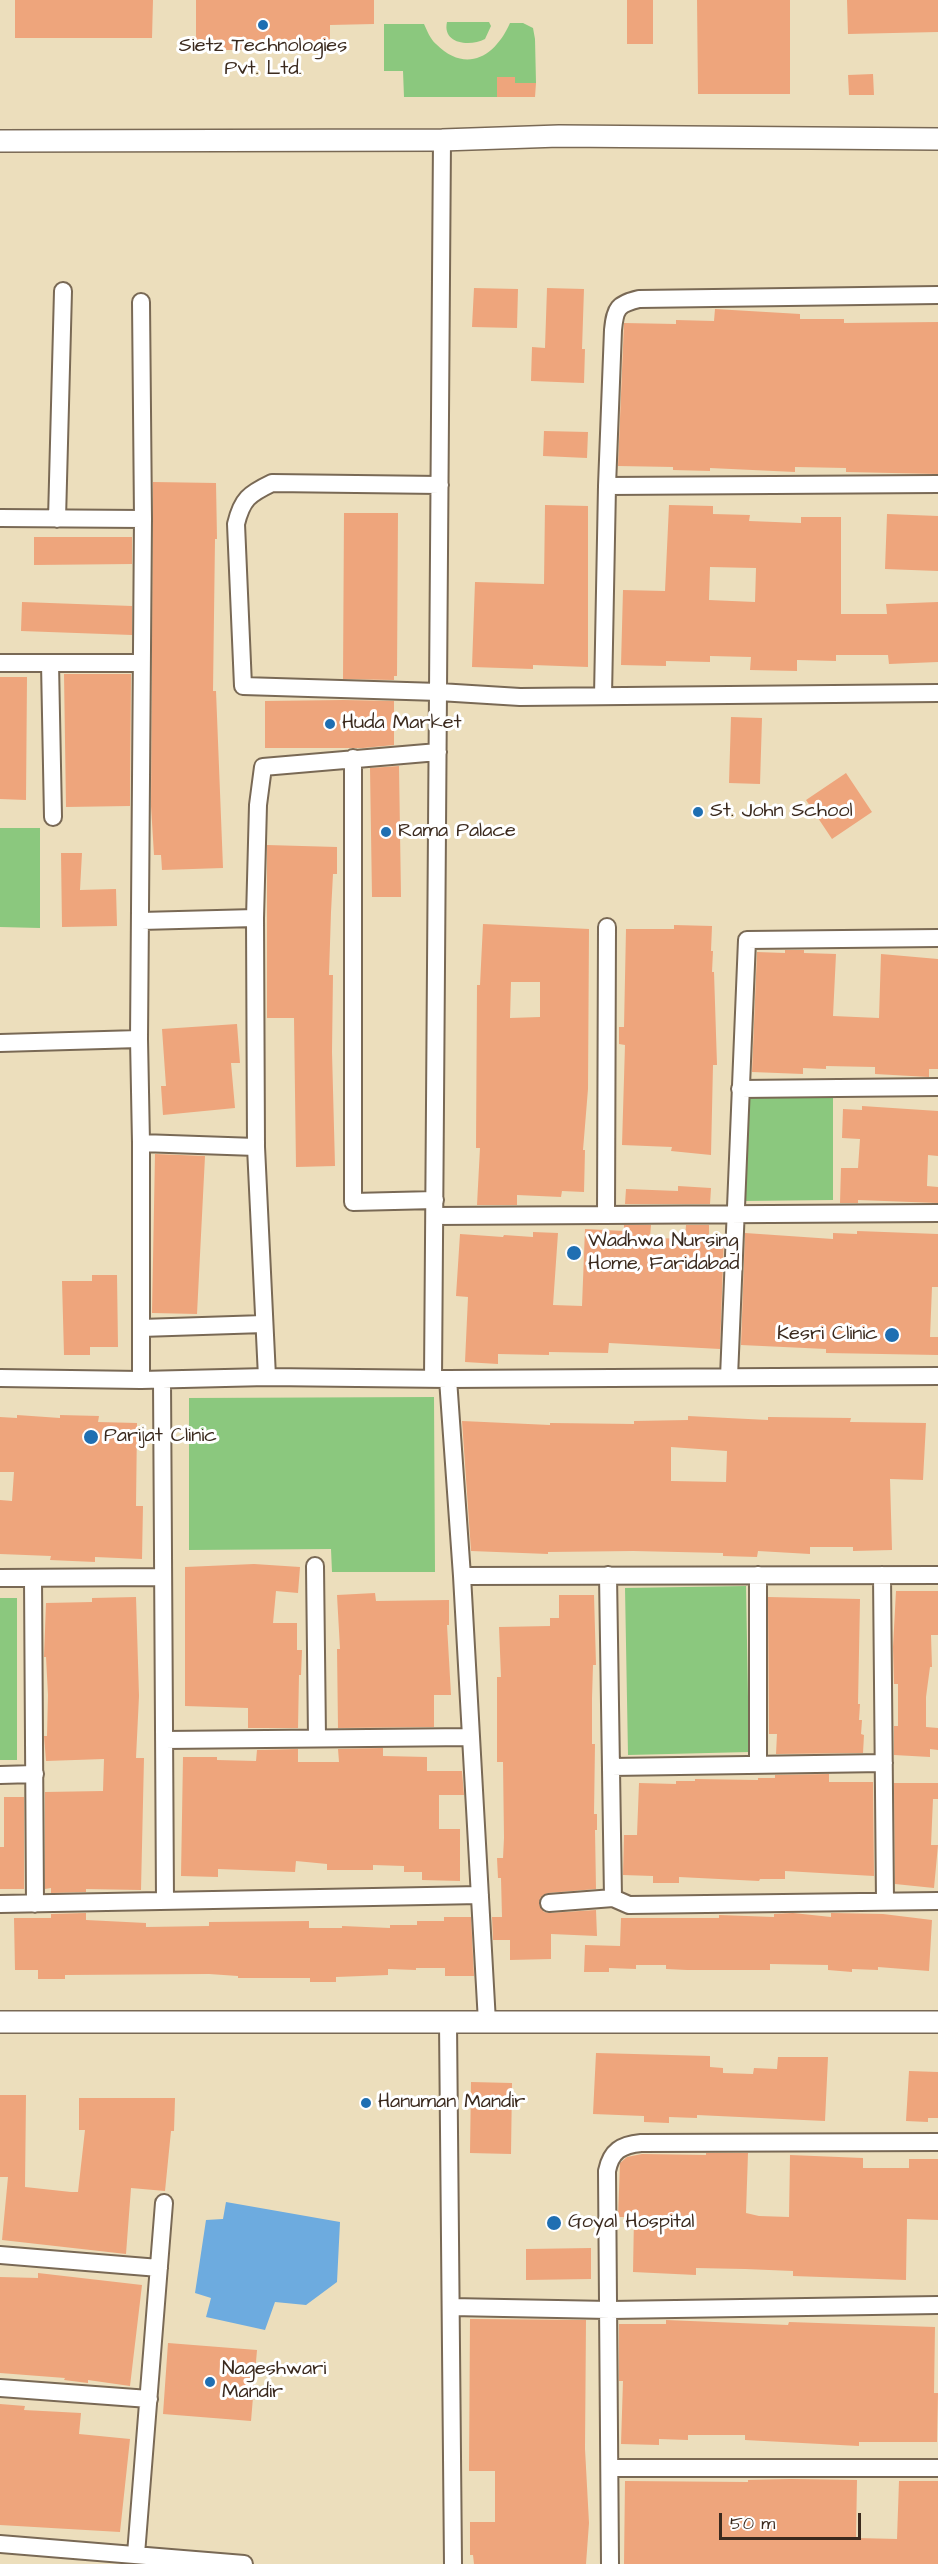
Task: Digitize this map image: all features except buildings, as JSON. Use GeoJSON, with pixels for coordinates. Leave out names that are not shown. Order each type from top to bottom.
{"type":"FeatureCollection","features":[{"type":"Feature","properties":{"kind":"street"},"geometry":{"type":"LineString","coordinates":[[0,141],[442,140],[559,136],[938,139]]}},
{"type":"Feature","properties":{"kind":"street"},"geometry":{"type":"LineString","coordinates":[[442,140],[435,1208],[440,1379],[462,1576],[487,2022]]}},
{"type":"Feature","properties":{"kind":"street"},"geometry":{"type":"LineString","coordinates":[[57,519],[63,291]]}},
{"type":"Feature","properties":{"kind":"street"},"geometry":{"type":"LineString","coordinates":[[603,696],[607,486],[614,314],[623,303],[639,299],[938,295]]}},
{"type":"Feature","properties":{"kind":"street"},"geometry":{"type":"LineString","coordinates":[[141,302],[143,519],[139,1039],[141,1380]]}},
{"type":"Feature","properties":{"kind":"street"},"geometry":{"type":"LineString","coordinates":[[440,485],[272,483],[252,492],[241,507],[237,524],[243,686],[520,697],[938,693]]}},
{"type":"Feature","properties":{"kind":"street"},"geometry":{"type":"LineString","coordinates":[[607,486],[938,484]]}},
{"type":"Feature","properties":{"kind":"street"},"geometry":{"type":"LineString","coordinates":[[0,518],[143,519]]}},
{"type":"Feature","properties":{"kind":"street"},"geometry":{"type":"LineString","coordinates":[[0,663],[141,663]]}},
{"type":"Feature","properties":{"kind":"street"},"geometry":{"type":"LineString","coordinates":[[50,663],[53,817]]}},
{"type":"Feature","properties":{"kind":"street"},"geometry":{"type":"LineString","coordinates":[[267,1377],[256,1147],[255,918],[258,805],[263,767],[438,752]]}},
{"type":"Feature","properties":{"kind":"street"},"geometry":{"type":"LineString","coordinates":[[353,758],[352,1202],[606,1215],[938,1213]]}},
{"type":"Feature","properties":{"kind":"street"},"geometry":{"type":"LineString","coordinates":[[141,921],[255,918]]}},
{"type":"Feature","properties":{"kind":"street"},"geometry":{"type":"LineString","coordinates":[[606,927],[606,1215]]}},
{"type":"Feature","properties":{"kind":"street"},"geometry":{"type":"LineString","coordinates":[[729,1377],[747,940],[938,938]]}},
{"type":"Feature","properties":{"kind":"street"},"geometry":{"type":"LineString","coordinates":[[0,1043],[139,1039]]}},
{"type":"Feature","properties":{"kind":"street"},"geometry":{"type":"LineString","coordinates":[[740,1089],[938,1087]]}},
{"type":"Feature","properties":{"kind":"street"},"geometry":{"type":"LineString","coordinates":[[141,1143],[256,1147]]}},
{"type":"Feature","properties":{"kind":"street"},"geometry":{"type":"LineString","coordinates":[[141,1328],[264,1324]]}},
{"type":"Feature","properties":{"kind":"street"},"geometry":{"type":"LineString","coordinates":[[0,1378],[162,1380],[267,1377],[440,1379],[938,1376]]}},
{"type":"Feature","properties":{"kind":"street"},"geometry":{"type":"LineString","coordinates":[[162,1380],[165,1901]]}},
{"type":"Feature","properties":{"kind":"street"},"geometry":{"type":"LineString","coordinates":[[315,1566],[317,1738]]}},
{"type":"Feature","properties":{"kind":"street"},"geometry":{"type":"LineString","coordinates":[[608,1575],[613,1898]]}},
{"type":"Feature","properties":{"kind":"street"},"geometry":{"type":"LineString","coordinates":[[758,1575],[758,1765]]}},
{"type":"Feature","properties":{"kind":"street"},"geometry":{"type":"LineString","coordinates":[[882,1575],[885,1901]]}},
{"type":"Feature","properties":{"kind":"street"},"geometry":{"type":"LineString","coordinates":[[462,1576],[938,1575]]}},
{"type":"Feature","properties":{"kind":"street"},"geometry":{"type":"LineString","coordinates":[[0,1578],[163,1577]]}},
{"type":"Feature","properties":{"kind":"street"},"geometry":{"type":"LineString","coordinates":[[33,1578],[35,1904]]}},
{"type":"Feature","properties":{"kind":"street"},"geometry":{"type":"LineString","coordinates":[[164,1740],[471,1737]]}},
{"type":"Feature","properties":{"kind":"street"},"geometry":{"type":"LineString","coordinates":[[611,1767],[884,1763]]}},
{"type":"Feature","properties":{"kind":"street"},"geometry":{"type":"LineString","coordinates":[[0,1775],[34,1774]]}},
{"type":"Feature","properties":{"kind":"street"},"geometry":{"type":"LineString","coordinates":[[0,1904],[480,1895]]}},
{"type":"Feature","properties":{"kind":"street"},"geometry":{"type":"LineString","coordinates":[[549,1903],[613,1898],[629,1905],[938,1900]]}},
{"type":"Feature","properties":{"kind":"street"},"geometry":{"type":"LineString","coordinates":[[0,2022],[938,2022]]}},
{"type":"Feature","properties":{"kind":"street"},"geometry":{"type":"LineString","coordinates":[[448,2022],[453,2564]]}},
{"type":"Feature","properties":{"kind":"street"},"geometry":{"type":"LineString","coordinates":[[610,2564],[607,2171],[609,2160],[617,2149],[627,2144],[641,2143],[938,2142]]}},
{"type":"Feature","properties":{"kind":"street"},"geometry":{"type":"LineString","coordinates":[[135,2554],[164,2203]]}},
{"type":"Feature","properties":{"kind":"street"},"geometry":{"type":"LineString","coordinates":[[0,2255],[159,2268]]}},
{"type":"Feature","properties":{"kind":"street"},"geometry":{"type":"LineString","coordinates":[[451,2307],[609,2310],[938,2305]]}},
{"type":"Feature","properties":{"kind":"street"},"geometry":{"type":"LineString","coordinates":[[0,2388],[149,2399]]}},
{"type":"Feature","properties":{"kind":"street"},"geometry":{"type":"LineString","coordinates":[[610,2468],[938,2468]]}},
{"type":"Feature","properties":{"kind":"street"},"geometry":{"type":"LineString","coordinates":[[0,2544],[244,2564]]}},
{"type":"Feature","properties":{"kind":"green space"},"geometry":{"type":"Polygon","coordinates":[[[447,22],[489,22],[491,26],[485,39],[465,43],[458,42],[449,35],[447,22]]]}},
{"type":"Feature","properties":{"kind":"green space"},"geometry":{"type":"Polygon","coordinates":[[[510,23],[523,23],[533,28],[536,83],[515,83],[515,77],[498,77],[497,97],[404,97],[403,71],[384,71],[384,24],[424,24],[432,40],[447,53],[469,60],[479,58],[496,45],[510,23]]]}},
{"type":"Feature","properties":{"kind":"green space"},"geometry":{"type":"Polygon","coordinates":[[[0,828],[40,828],[40,928],[0,927],[0,828]]]}},
{"type":"Feature","properties":{"kind":"green space"},"geometry":{"type":"Polygon","coordinates":[[[743,1098],[833,1098],[833,1200],[744,1201],[743,1098]]]}},
{"type":"Feature","properties":{"kind":"green space"},"geometry":{"type":"Polygon","coordinates":[[[434,1397],[435,1572],[332,1572],[331,1549],[189,1550],[189,1398],[434,1397]]]}},
{"type":"Feature","properties":{"kind":"green space"},"geometry":{"type":"Polygon","coordinates":[[[746,1586],[749,1752],[628,1755],[625,1588],[746,1586]]]}},
{"type":"Feature","properties":{"kind":"green space"},"geometry":{"type":"Polygon","coordinates":[[[0,1598],[17,1598],[17,1760],[0,1760],[0,1598]]]}},
{"type":"Feature","properties":{"kind":"water"},"geometry":{"type":"Polygon","coordinates":[[[226,2202],[340,2222],[337,2282],[306,2305],[275,2302],[265,2330],[206,2317],[211,2298],[195,2293],[206,2220],[223,2219],[226,2202]]]}},
{"type":"Feature","properties":{"kind":"place","name":"Sietz Technologies Pvt. Ltd."},"geometry":{"type":"Point","coordinates":[263,25]}},
{"type":"Feature","properties":{"kind":"place","name":"Huda Market"},"geometry":{"type":"Point","coordinates":[330,724]}},
{"type":"Feature","properties":{"kind":"place","name":"St. John School"},"geometry":{"type":"Point","coordinates":[698,812]}},
{"type":"Feature","properties":{"kind":"place","name":"Rama Palace"},"geometry":{"type":"Point","coordinates":[386,832]}},
{"type":"Feature","properties":{"kind":"place","name":"Wadhwa Nursing Home, Faridabad"},"geometry":{"type":"Point","coordinates":[574,1253]}},
{"type":"Feature","properties":{"kind":"place","name":"Kesri Clinic"},"geometry":{"type":"Point","coordinates":[892,1335]}},
{"type":"Feature","properties":{"kind":"place","name":"Parijat Clinic"},"geometry":{"type":"Point","coordinates":[91,1437]}},
{"type":"Feature","properties":{"kind":"place","name":"Hanuman Mandir"},"geometry":{"type":"Point","coordinates":[366,2103]}},
{"type":"Feature","properties":{"kind":"place","name":"Goyal Hospital"},"geometry":{"type":"Point","coordinates":[554,2223]}},
{"type":"Feature","properties":{"kind":"place","name":"Nageshwari Mandir"},"geometry":{"type":"Point","coordinates":[210,2382]}}]}
